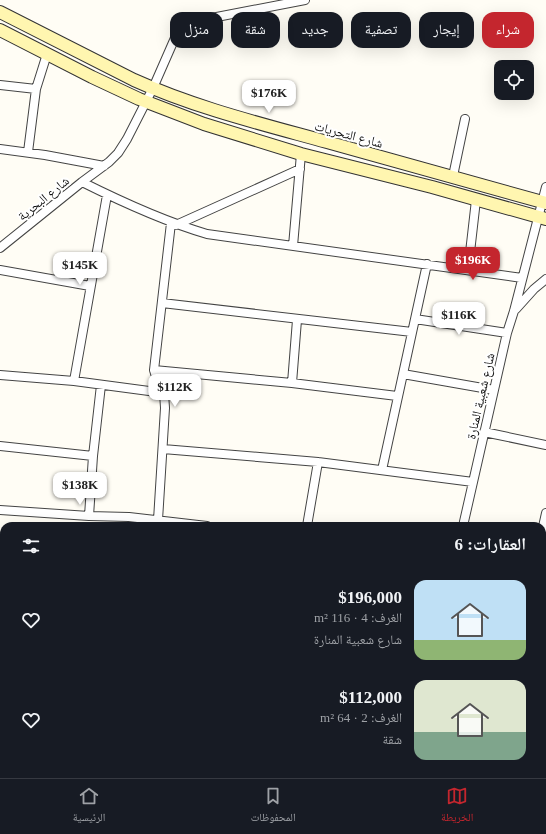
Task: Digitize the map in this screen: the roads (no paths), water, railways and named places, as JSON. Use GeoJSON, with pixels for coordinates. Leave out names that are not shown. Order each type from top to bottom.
{"type":"FeatureCollection","features":[{"type":"Feature","properties":{"kind":"main road","name":"شارع التحريات"},"geometry":{"type":"LineString","coordinates":[[0,12],[95,61],[152,88],[227,114],[544,202]]}},
{"type":"Feature","properties":{"kind":"main road"},"geometry":{"type":"LineString","coordinates":[[0,30],[92,77],[146,102],[204,124],[301,154],[542,218]]}},
{"type":"Feature","properties":{"kind":"street","name":"شارع البحرية"},"geometry":{"type":"LineString","coordinates":[[0,248],[114,158],[122,148],[146,102],[178,31],[190,23],[305,0]]}},
{"type":"Feature","properties":{"kind":"street"},"geometry":{"type":"LineString","coordinates":[[28,152],[36,89],[47,54]]}},
{"type":"Feature","properties":{"kind":"street"},"geometry":{"type":"LineString","coordinates":[[0,85],[36,89]]}},
{"type":"Feature","properties":{"kind":"street"},"geometry":{"type":"LineString","coordinates":[[453,176],[465,119]]}},
{"type":"Feature","properties":{"kind":"street"},"geometry":{"type":"LineString","coordinates":[[0,148],[104,166]]}},
{"type":"Feature","properties":{"kind":"street"},"geometry":{"type":"LineString","coordinates":[[293,246],[301,154]]}},
{"type":"Feature","properties":{"kind":"street"},"geometry":{"type":"LineString","coordinates":[[174,224],[300,170]]}},
{"type":"Feature","properties":{"kind":"street"},"geometry":{"type":"LineString","coordinates":[[82,182],[107,195],[174,224],[207,234],[522,278]]}},
{"type":"Feature","properties":{"kind":"street","name":"شارع شعبية المنارة"},"geometry":{"type":"LineString","coordinates":[[464,522],[507,333],[522,278],[542,218],[546,186]]}},
{"type":"Feature","properties":{"kind":"street"},"geometry":{"type":"LineString","coordinates":[[74,381],[107,195]]}},
{"type":"Feature","properties":{"kind":"street"},"geometry":{"type":"LineString","coordinates":[[468,270],[476,200]]}},
{"type":"Feature","properties":{"kind":"street"},"geometry":{"type":"LineString","coordinates":[[158,520],[165,408],[164,393],[157,380],[154,370],[174,224]]}},
{"type":"Feature","properties":{"kind":"street"},"geometry":{"type":"LineString","coordinates":[[382,470],[427,264]]}},
{"type":"Feature","properties":{"kind":"street"},"geometry":{"type":"LineString","coordinates":[[0,270],[90,286]]}},
{"type":"Feature","properties":{"kind":"street"},"geometry":{"type":"LineString","coordinates":[[514,311],[524,299],[546,279]]}},
{"type":"Feature","properties":{"kind":"street"},"geometry":{"type":"LineString","coordinates":[[162,303],[297,320],[412,332]]}},
{"type":"Feature","properties":{"kind":"street"},"geometry":{"type":"LineString","coordinates":[[415,319],[507,333]]}},
{"type":"Feature","properties":{"kind":"street"},"geometry":{"type":"LineString","coordinates":[[292,383],[297,320]]}},
{"type":"Feature","properties":{"kind":"street"},"geometry":{"type":"LineString","coordinates":[[154,370],[292,383],[397,396]]}},
{"type":"Feature","properties":{"kind":"street"},"geometry":{"type":"LineString","coordinates":[[403,374],[494,390]]}},
{"type":"Feature","properties":{"kind":"street"},"geometry":{"type":"LineString","coordinates":[[0,375],[74,381],[164,393]]}},
{"type":"Feature","properties":{"kind":"street"},"geometry":{"type":"LineString","coordinates":[[89,516],[93,456],[101,385]]}},
{"type":"Feature","properties":{"kind":"street"},"geometry":{"type":"LineString","coordinates":[[484,432],[546,446]]}},
{"type":"Feature","properties":{"kind":"street"},"geometry":{"type":"LineString","coordinates":[[0,446],[93,456]]}},
{"type":"Feature","properties":{"kind":"street"},"geometry":{"type":"LineString","coordinates":[[163,448],[318,462],[473,482]]}},
{"type":"Feature","properties":{"kind":"street"},"geometry":{"type":"LineString","coordinates":[[308,522],[318,462]]}},
{"type":"Feature","properties":{"kind":"street"},"geometry":{"type":"LineString","coordinates":[[0,510],[129,517],[174,522]]}}]}
